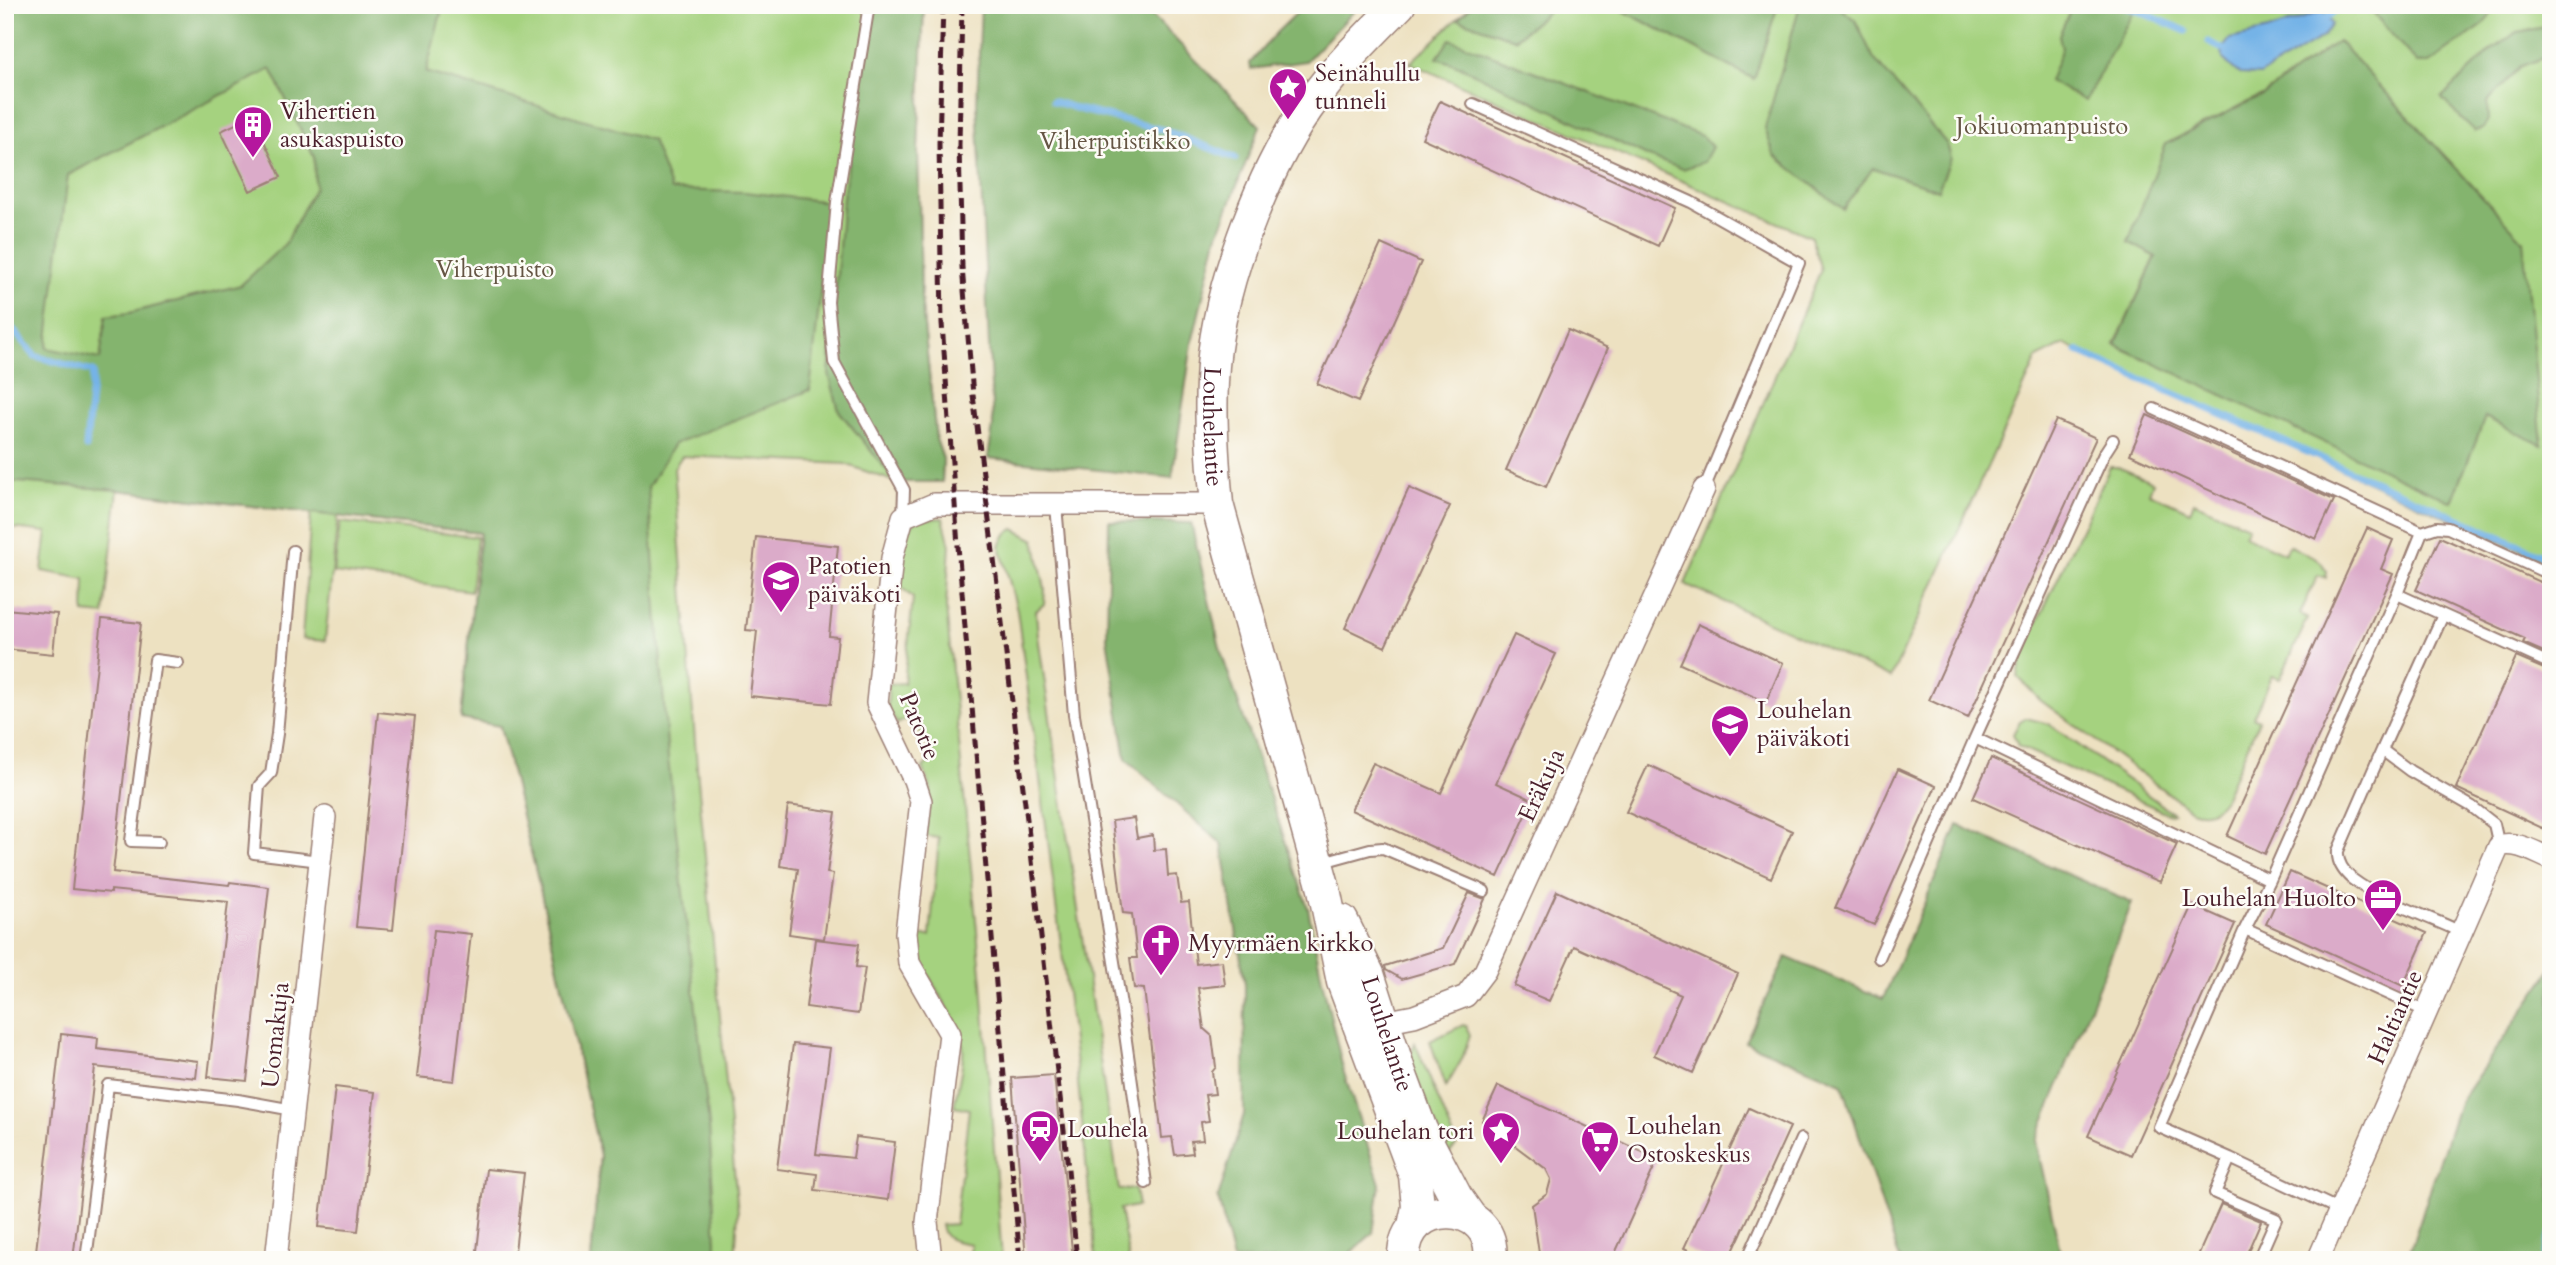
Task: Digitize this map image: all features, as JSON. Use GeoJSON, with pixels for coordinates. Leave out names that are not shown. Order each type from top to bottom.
{"type":"FeatureCollection","features":[{"type":"Feature","properties":{"kind":"main road","name":"Louhelantie"},"geometry":{"type":"LineString","coordinates":[[1399,5],[1358,45],[1307,109],[1289,138],[1252,215],[1216,340],[1211,443],[1217,504],[1321,876],[1343,982],[1400,1073],[1421,1130],[1456,1197],[1469,1217],[1483,1229],[1489,1242],[1490,1260]]}},
{"type":"Feature","properties":{"kind":"main road","name":"Louhelantie"},"geometry":{"type":"LineString","coordinates":[[1371,1024],[1412,1164],[1418,1207],[1403,1259]]}},
{"type":"Feature","properties":{"kind":"main road"},"geometry":{"type":"LineString","coordinates":[[1414,1226],[1428,1216],[1440,1212],[1456,1212],[1469,1217]]}},
{"type":"Feature","properties":{"kind":"street","name":"Eräkuja"},"geometry":{"type":"LineString","coordinates":[[1371,1024],[1413,1016],[1466,996],[1485,971],[1704,489]]}},
{"type":"Feature","properties":{"kind":"street"},"geometry":{"type":"LineString","coordinates":[[903,517],[934,504],[1217,504]]}},
{"type":"Feature","properties":{"kind":"street","name":"Patotie"},"geometry":{"type":"LineString","coordinates":[[903,517],[892,558],[877,703],[914,780],[921,801],[906,933],[909,964],[950,1034],[927,1222],[931,1260]]}},
{"type":"Feature","properties":{"kind":"street","name":"Uomakuja"},"geometry":{"type":"LineString","coordinates":[[276,1260],[325,817]]}},
{"type":"Feature","properties":{"kind":"street"},"geometry":{"type":"LineString","coordinates":[[2499,845],[2513,844],[2551,859]]}},
{"type":"Feature","properties":{"kind":"street","name":"Haltiantie"},"geometry":{"type":"LineString","coordinates":[[2318,1260],[2499,845]]}},
{"type":"Feature","properties":{"kind":"lane"},"geometry":{"type":"LineString","coordinates":[[870,5],[837,202],[828,302],[834,362],[904,490],[903,517]]}},
{"type":"Feature","properties":{"kind":"lane"},"geometry":{"type":"LineString","coordinates":[[1473,104],[1691,202],[1799,263],[1704,489]]}},
{"type":"Feature","properties":{"kind":"lane"},"geometry":{"type":"LineString","coordinates":[[2154,409],[2421,532],[2437,527],[2448,528],[2551,575]]}},
{"type":"Feature","properties":{"kind":"lane"},"geometry":{"type":"LineString","coordinates":[[1878,958],[1975,738],[2104,454],[2113,440]]}},
{"type":"Feature","properties":{"kind":"lane"},"geometry":{"type":"LineString","coordinates":[[1056,505],[1074,715],[1121,1005],[1146,1183]]}},
{"type":"Feature","properties":{"kind":"lane"},"geometry":{"type":"LineString","coordinates":[[2340,1210],[2159,1127],[2245,929],[2270,880],[2397,594],[2421,532]]}},
{"type":"Feature","properties":{"kind":"lane"},"geometry":{"type":"LineString","coordinates":[[293,551],[277,734],[271,773],[259,786],[254,853],[320,861]]}},
{"type":"Feature","properties":{"kind":"lane"},"geometry":{"type":"LineString","coordinates":[[2397,594],[2551,664]]}},
{"type":"Feature","properties":{"kind":"lane"},"geometry":{"type":"LineString","coordinates":[[2443,615],[2338,851],[2340,865],[2352,878],[2387,898],[2461,932]]}},
{"type":"Feature","properties":{"kind":"lane"},"geometry":{"type":"LineString","coordinates":[[159,842],[131,841],[155,660],[178,663]]}},
{"type":"Feature","properties":{"kind":"lane"},"geometry":{"type":"LineString","coordinates":[[1975,738],[2270,880]]}},
{"type":"Feature","properties":{"kind":"lane"},"geometry":{"type":"LineString","coordinates":[[2382,750],[2410,771],[2471,806],[2494,824],[2499,845]]}},
{"type":"Feature","properties":{"kind":"lane"},"geometry":{"type":"LineString","coordinates":[[1321,876],[1370,849],[1383,848],[1484,891]]}},
{"type":"Feature","properties":{"kind":"lane"},"geometry":{"type":"LineString","coordinates":[[2245,929],[2425,1011]]}},
{"type":"Feature","properties":{"kind":"lane"},"geometry":{"type":"LineString","coordinates":[[86,1260],[107,1085],[238,1100],[293,1110]]}},
{"type":"Feature","properties":{"kind":"lane"},"geometry":{"type":"LineString","coordinates":[[1747,1260],[1801,1139]]}},
{"type":"Feature","properties":{"kind":"lane"},"geometry":{"type":"LineString","coordinates":[[2230,1158],[2215,1192],[2276,1219],[2258,1260]]}},
{"type":"Feature","properties":{"kind":"green space","name":"Viherpuisto"},"geometry":{"type":"Polygon","coordinates":[[[5,5],[924,5],[918,151],[921,297],[936,439],[943,459],[942,482],[896,482],[845,464],[682,456],[674,468],[698,780],[738,1212],[735,1260],[591,1260],[600,1155],[540,888],[500,726],[461,719],[480,533],[338,516],[325,641],[302,639],[311,513],[118,490],[104,615],[84,613],[85,579],[42,571],[47,532],[5,527],[5,5]]]}},
{"type":"Feature","properties":{"kind":"green space","name":"Viherpuisto"},"geometry":{"type":"Polygon","coordinates":[[[5,5],[443,5],[426,72],[652,140],[671,190],[745,192],[830,202],[810,390],[674,444],[648,487],[668,759],[709,1125],[715,1260],[591,1260],[600,1155],[540,888],[500,726],[461,719],[480,533],[117,490],[5,481],[5,5]],[[271,69],[68,175],[47,348],[100,359],[106,316],[129,313],[241,285],[285,244],[315,187],[314,157],[271,69]]]}},
{"type":"Feature","properties":{"kind":"green space"},"geometry":{"type":"Polygon","coordinates":[[[874,5],[924,5],[918,151],[921,297],[936,439],[943,459],[942,482],[896,482],[839,411],[829,374],[843,198],[874,5]]]}},
{"type":"Feature","properties":{"kind":"green space","name":"Viherpuistikko"},"geometry":{"type":"Polygon","coordinates":[[[981,5],[1142,5],[1260,126],[1217,237],[1192,343],[1172,478],[988,458],[993,426],[977,103],[981,5]]]}},
{"type":"Feature","properties":{"kind":"green space"},"geometry":{"type":"Polygon","coordinates":[[[1305,5],[1360,5],[1306,61],[1251,69],[1250,63],[1305,5]]]}},
{"type":"Feature","properties":{"kind":"green space","name":"Jokiuomanpuisto"},"geometry":{"type":"Polygon","coordinates":[[[1472,5],[2551,5],[2551,565],[2065,344],[2037,358],[1891,678],[1685,584],[1821,270],[1811,237],[1410,63],[1472,5]],[[2338,41],[2264,94],[2166,144],[2156,256],[2115,344],[2452,502],[2485,417],[2542,444],[2338,41]]]}},
{"type":"Feature","properties":{"kind":"green space"},"geometry":{"type":"Polygon","coordinates":[[[1472,5],[1556,5],[1515,39],[1458,19],[1472,5]]]}},
{"type":"Feature","properties":{"kind":"green space"},"geometry":{"type":"Polygon","coordinates":[[[1612,5],[1778,5],[1754,79],[1612,5]]]}},
{"type":"Feature","properties":{"kind":"green space"},"geometry":{"type":"Polygon","coordinates":[[[1800,5],[1836,5],[1855,20],[1874,59],[1947,144],[1951,158],[1938,190],[1873,168],[1843,209],[1774,155],[1765,128],[1800,5]]]}},
{"type":"Feature","properties":{"kind":"green space"},"geometry":{"type":"Polygon","coordinates":[[[2069,5],[2137,5],[2085,101],[2049,81],[2062,48],[2059,35],[2071,9],[2069,5]]]}},
{"type":"Feature","properties":{"kind":"green space"},"geometry":{"type":"Polygon","coordinates":[[[2366,5],[2498,5],[2482,26],[2429,63],[2417,63],[2366,5]]]}},
{"type":"Feature","properties":{"kind":"green space"},"geometry":{"type":"Polygon","coordinates":[[[2551,26],[2551,55],[2521,66],[2487,102],[2488,120],[2483,129],[2475,131],[2441,98],[2490,51],[2517,32],[2551,26]]]}},
{"type":"Feature","properties":{"kind":"green space"},"geometry":{"type":"Polygon","coordinates":[[[1450,39],[1702,136],[1712,147],[1704,162],[1683,169],[1651,158],[1457,65],[1437,58],[1450,39]]]}},
{"type":"Feature","properties":{"kind":"green space"},"geometry":{"type":"Polygon","coordinates":[[[2338,41],[2523,240],[2542,445],[2485,417],[2452,502],[2115,345],[2156,257],[2128,242],[2166,144],[2264,94],[2338,41]]]}},
{"type":"Feature","properties":{"kind":"green space"},"geometry":{"type":"Polygon","coordinates":[[[2110,467],[2118,467],[2153,482],[2149,493],[2190,511],[2194,502],[2248,526],[2244,535],[2285,554],[2289,545],[2320,561],[2327,571],[2326,578],[2318,575],[2300,614],[2308,618],[2280,679],[2272,676],[2253,717],[2259,720],[2225,797],[2215,808],[2206,812],[2191,810],[2040,700],[2018,677],[2022,655],[2110,467]]]}},
{"type":"Feature","properties":{"kind":"green space"},"geometry":{"type":"Polygon","coordinates":[[[943,518],[950,545],[946,607],[982,983],[1002,1260],[969,1260],[971,1244],[948,1238],[942,1231],[941,1225],[955,1224],[969,1109],[954,1106],[962,1067],[963,1046],[953,1018],[923,965],[917,936],[930,936],[939,838],[925,836],[931,789],[923,767],[935,757],[911,717],[897,724],[888,708],[888,684],[904,683],[913,598],[900,586],[907,533],[917,519],[943,518]]]}},
{"type":"Feature","properties":{"kind":"green space"},"geometry":{"type":"Polygon","coordinates":[[[1109,521],[1191,523],[1221,652],[1308,908],[1344,1073],[1380,1184],[1373,1233],[1342,1260],[1233,1260],[1218,1198],[1244,1114],[1245,984],[1222,844],[1126,759],[1107,638],[1109,521]]]}},
{"type":"Feature","properties":{"kind":"green space"},"geometry":{"type":"Polygon","coordinates":[[[340,522],[477,537],[471,591],[334,573],[340,522]]]}},
{"type":"Feature","properties":{"kind":"green space"},"geometry":{"type":"Polygon","coordinates":[[[1014,529],[1035,540],[1045,589],[1044,604],[1036,611],[1038,636],[1119,1190],[1135,1189],[1138,1206],[1120,1209],[1129,1260],[1096,1260],[1077,1073],[1045,817],[1017,610],[1000,546],[1006,534],[1014,529]]]}},
{"type":"Feature","properties":{"kind":"green space"},"geometry":{"type":"Polygon","coordinates":[[[2026,718],[2049,724],[2173,813],[2169,814],[2018,746],[2013,734],[2019,723],[2026,718]]]}},
{"type":"Feature","properties":{"kind":"green space"},"geometry":{"type":"Polygon","coordinates":[[[1958,825],[2132,903],[2036,1141],[2062,1260],[1900,1260],[1842,1083],[1745,1042],[1786,957],[1883,999],[1958,825]]]}},
{"type":"Feature","properties":{"kind":"green space"},"geometry":{"type":"Polygon","coordinates":[[[2551,970],[2551,1260],[2407,1260],[2459,1103],[2551,970]]]}},
{"type":"Feature","properties":{"kind":"green space"},"geometry":{"type":"Polygon","coordinates":[[[1463,1025],[1470,1035],[1462,1059],[1446,1087],[1430,1041],[1463,1025]]]}},
{"type":"Feature","properties":{"kind":"green space"},"geometry":{"type":"Polygon","coordinates":[[[1415,1043],[1453,1135],[1456,1146],[1448,1155],[1409,1061],[1415,1043]]]}},
{"type":"Feature","properties":{"kind":"water"},"geometry":{"type":"Polygon","coordinates":[[[2323,11],[2332,24],[2323,37],[2260,75],[2239,74],[2223,59],[2222,49],[2230,39],[2268,30],[2323,11]]]}},
{"type":"Feature","properties":{"kind":"building"},"geometry":{"type":"Polygon","coordinates":[[[1440,101],[1675,208],[1658,246],[1422,138],[1440,101]]]}},
{"type":"Feature","properties":{"kind":"building","name":"Vihertien asukaspuisto"},"geometry":{"type":"Polygon","coordinates":[[[244,120],[254,142],[262,137],[281,177],[250,191],[221,131],[244,120]]]}},
{"type":"Feature","properties":{"kind":"building"},"geometry":{"type":"Polygon","coordinates":[[[1381,244],[1421,262],[1358,402],[1317,384],[1381,244]]]}},
{"type":"Feature","properties":{"kind":"building"},"geometry":{"type":"Polygon","coordinates":[[[1568,330],[1608,348],[1546,487],[1506,470],[1568,330]]]}},
{"type":"Feature","properties":{"kind":"building"},"geometry":{"type":"Polygon","coordinates":[[[2147,415],[2334,500],[2316,539],[2130,454],[2147,415]]]}},
{"type":"Feature","properties":{"kind":"building"},"geometry":{"type":"Polygon","coordinates":[[[2056,420],[2096,438],[1968,718],[1929,700],[2056,420]]]}},
{"type":"Feature","properties":{"kind":"building"},"geometry":{"type":"Polygon","coordinates":[[[1409,488],[1450,506],[1385,647],[1345,628],[1409,488]]]}},
{"type":"Feature","properties":{"kind":"building"},"geometry":{"type":"Polygon","coordinates":[[[2367,528],[2393,540],[2381,569],[2393,574],[2265,854],[2227,836],[2367,528]]]}},
{"type":"Feature","properties":{"kind":"building"},"geometry":{"type":"Polygon","coordinates":[[[756,537],[838,546],[829,636],[838,637],[831,704],[750,696],[757,631],[746,630],[756,537]]]}},
{"type":"Feature","properties":{"kind":"building"},"geometry":{"type":"Polygon","coordinates":[[[2440,537],[2551,587],[2551,655],[2523,643],[2525,639],[2416,590],[2440,537]]]}},
{"type":"Feature","properties":{"kind":"building"},"geometry":{"type":"Polygon","coordinates":[[[5,609],[57,614],[53,654],[5,649],[5,609]]]}},
{"type":"Feature","properties":{"kind":"building"},"geometry":{"type":"Polygon","coordinates":[[[102,619],[141,623],[113,872],[269,887],[247,1081],[208,1077],[228,902],[111,890],[111,893],[72,889],[102,619]]]}},
{"type":"Feature","properties":{"kind":"building"},"geometry":{"type":"Polygon","coordinates":[[[1698,624],[1783,663],[1766,702],[1680,664],[1698,624]]]}},
{"type":"Feature","properties":{"kind":"building"},"geometry":{"type":"Polygon","coordinates":[[[1514,635],[1556,654],[1496,783],[1533,800],[1498,877],[1351,810],[1373,763],[1441,793],[1514,635]]]}},
{"type":"Feature","properties":{"kind":"building"},"geometry":{"type":"Polygon","coordinates":[[[2516,657],[2551,672],[2551,832],[2456,788],[2516,657]]]}},
{"type":"Feature","properties":{"kind":"building"},"geometry":{"type":"Polygon","coordinates":[[[378,712],[415,716],[393,930],[356,927],[378,712]]]}},
{"type":"Feature","properties":{"kind":"building"},"geometry":{"type":"Polygon","coordinates":[[[1991,758],[2177,844],[2160,882],[1973,798],[1991,758]]]}},
{"type":"Feature","properties":{"kind":"building"},"geometry":{"type":"Polygon","coordinates":[[[1648,765],[1792,831],[1771,878],[1626,812],[1648,765]]]}},
{"type":"Feature","properties":{"kind":"building"},"geometry":{"type":"Polygon","coordinates":[[[1898,769],[1936,786],[1874,925],[1835,908],[1898,769]]]}},
{"type":"Feature","properties":{"kind":"building"},"geometry":{"type":"Polygon","coordinates":[[[788,805],[836,812],[827,873],[833,874],[824,939],[789,934],[798,869],[780,866],[788,805]]]}},
{"type":"Feature","properties":{"kind":"building","name":"Myyrmäen kirkko"},"geometry":{"type":"Polygon","coordinates":[[[1134,818],[1137,838],[1153,835],[1154,850],[1166,849],[1168,876],[1177,875],[1181,903],[1189,902],[1196,964],[1222,961],[1225,985],[1198,988],[1204,1029],[1212,1036],[1216,1067],[1212,1072],[1215,1094],[1205,1095],[1209,1121],[1201,1122],[1203,1140],[1191,1141],[1193,1153],[1175,1155],[1172,1137],[1162,1138],[1144,989],[1134,988],[1130,958],[1137,958],[1132,914],[1123,913],[1112,821],[1134,818]]]}},
{"type":"Feature","properties":{"kind":"building"},"geometry":{"type":"Polygon","coordinates":[[[2290,872],[2427,933],[2403,986],[2266,924],[2290,872]]]}},
{"type":"Feature","properties":{"kind":"building"},"geometry":{"type":"Polygon","coordinates":[[[1557,891],[1738,974],[1693,1073],[1654,1055],[1681,995],[1574,946],[1549,1001],[1514,986],[1557,891]]]}},
{"type":"Feature","properties":{"kind":"building"},"geometry":{"type":"Polygon","coordinates":[[[1469,893],[1485,899],[1455,964],[1402,979],[1386,970],[1385,966],[1443,948],[1469,893]]]}},
{"type":"Feature","properties":{"kind":"building"},"geometry":{"type":"Polygon","coordinates":[[[2192,905],[2235,924],[2131,1155],[2088,1136],[2192,905]]]}},
{"type":"Feature","properties":{"kind":"building"},"geometry":{"type":"Polygon","coordinates":[[[434,930],[471,934],[454,1081],[417,1077],[434,930]]]}},
{"type":"Feature","properties":{"kind":"building"},"geometry":{"type":"Polygon","coordinates":[[[815,939],[859,944],[856,967],[865,968],[858,1014],[806,1007],[815,939]]]}},
{"type":"Feature","properties":{"kind":"building"},"geometry":{"type":"Polygon","coordinates":[[[61,1034],[98,1038],[97,1049],[198,1061],[196,1078],[95,1067],[73,1260],[35,1260],[61,1034]]]}},
{"type":"Feature","properties":{"kind":"building"},"geometry":{"type":"Polygon","coordinates":[[[793,1044],[830,1048],[816,1154],[853,1158],[856,1137],[895,1142],[888,1200],[815,1190],[817,1174],[777,1169],[793,1044]]]}},
{"type":"Feature","properties":{"kind":"building"},"geometry":{"type":"Polygon","coordinates":[[[1054,1075],[1073,1260],[1026,1260],[1012,1078],[1054,1075]]]}},
{"type":"Feature","properties":{"kind":"building","name":"Louhelan Ostoskeskus"},"geometry":{"type":"Polygon","coordinates":[[[1498,1086],[1658,1159],[1612,1260],[1540,1260],[1532,1205],[1547,1194],[1551,1179],[1546,1169],[1482,1121],[1498,1086]]]}},
{"type":"Feature","properties":{"kind":"building"},"geometry":{"type":"Polygon","coordinates":[[[335,1087],[375,1092],[358,1231],[319,1227],[335,1087]]]}},
{"type":"Feature","properties":{"kind":"building"},"geometry":{"type":"Polygon","coordinates":[[[1749,1108],[1790,1127],[1729,1260],[1709,1260],[1684,1248],[1749,1108]]]}},
{"type":"Feature","properties":{"kind":"building"},"geometry":{"type":"Polygon","coordinates":[[[486,1169],[524,1173],[514,1260],[476,1260],[486,1169]]]}},
{"type":"Feature","properties":{"kind":"building"},"geometry":{"type":"Polygon","coordinates":[[[2221,1204],[2261,1221],[2244,1260],[2196,1260],[2221,1204]]]}},
{"type":"Feature","properties":{"kind":"waterway"},"geometry":{"type":"LineString","coordinates":[[2124,5],[2186,31]]}},
{"type":"Feature","properties":{"kind":"waterway"},"geometry":{"type":"LineString","coordinates":[[2327,17],[2341,5]]}},
{"type":"Feature","properties":{"kind":"waterway"},"geometry":{"type":"LineString","coordinates":[[2209,42],[2222,49]]}},
{"type":"Feature","properties":{"kind":"waterway"},"geometry":{"type":"LineString","coordinates":[[1053,101],[1167,131],[1235,158]]}},
{"type":"Feature","properties":{"kind":"waterway"},"geometry":{"type":"LineString","coordinates":[[5,320],[35,356],[93,372],[86,447]]}},
{"type":"Feature","properties":{"kind":"waterway"},"geometry":{"type":"LineString","coordinates":[[2077,351],[2551,559]]}},
{"type":"Feature","properties":{"kind":"waterway"},"geometry":{"type":"LineString","coordinates":[[2544,1260],[2551,1235]]}},
{"type":"Feature","properties":{"kind":"railway"},"geometry":{"type":"LineString","coordinates":[[943,5],[939,144],[942,323],[958,546],[1020,1260]]}},
{"type":"Feature","properties":{"kind":"railway"},"geometry":{"type":"LineString","coordinates":[[962,5],[959,145],[962,267],[973,395],[1028,827],[1077,1260]]}},
{"type":"Feature","properties":{"kind":"place","name":"Seinähullu tunneli"},"geometry":{"type":"Point","coordinates":[1288,121]}},
{"type":"Feature","properties":{"kind":"place","name":"Vihertien asukaspuisto"},"geometry":{"type":"Point","coordinates":[253,159]}},
{"type":"Feature","properties":{"kind":"place","name":"Patotien päiväkoti"},"geometry":{"type":"Point","coordinates":[781,614]}},
{"type":"Feature","properties":{"kind":"place","name":"Louhelan päiväkoti"},"geometry":{"type":"Point","coordinates":[1730,758]}},
{"type":"Feature","properties":{"kind":"place","name":"Louhelan Huolto"},"geometry":{"type":"Point","coordinates":[2383,932]}},
{"type":"Feature","properties":{"kind":"place","name":"Myyrmäen kirkko"},"geometry":{"type":"Point","coordinates":[1161,977]}},
{"type":"Feature","properties":{"kind":"place","name":"Louhela"},"geometry":{"type":"Point","coordinates":[1040,1163]}},
{"type":"Feature","properties":{"kind":"place","name":"Louhelan tori"},"geometry":{"type":"Point","coordinates":[1501,1165]}},
{"type":"Feature","properties":{"kind":"place","name":"Louhelan Ostoskeskus"},"geometry":{"type":"Point","coordinates":[1600,1174]}}]}
